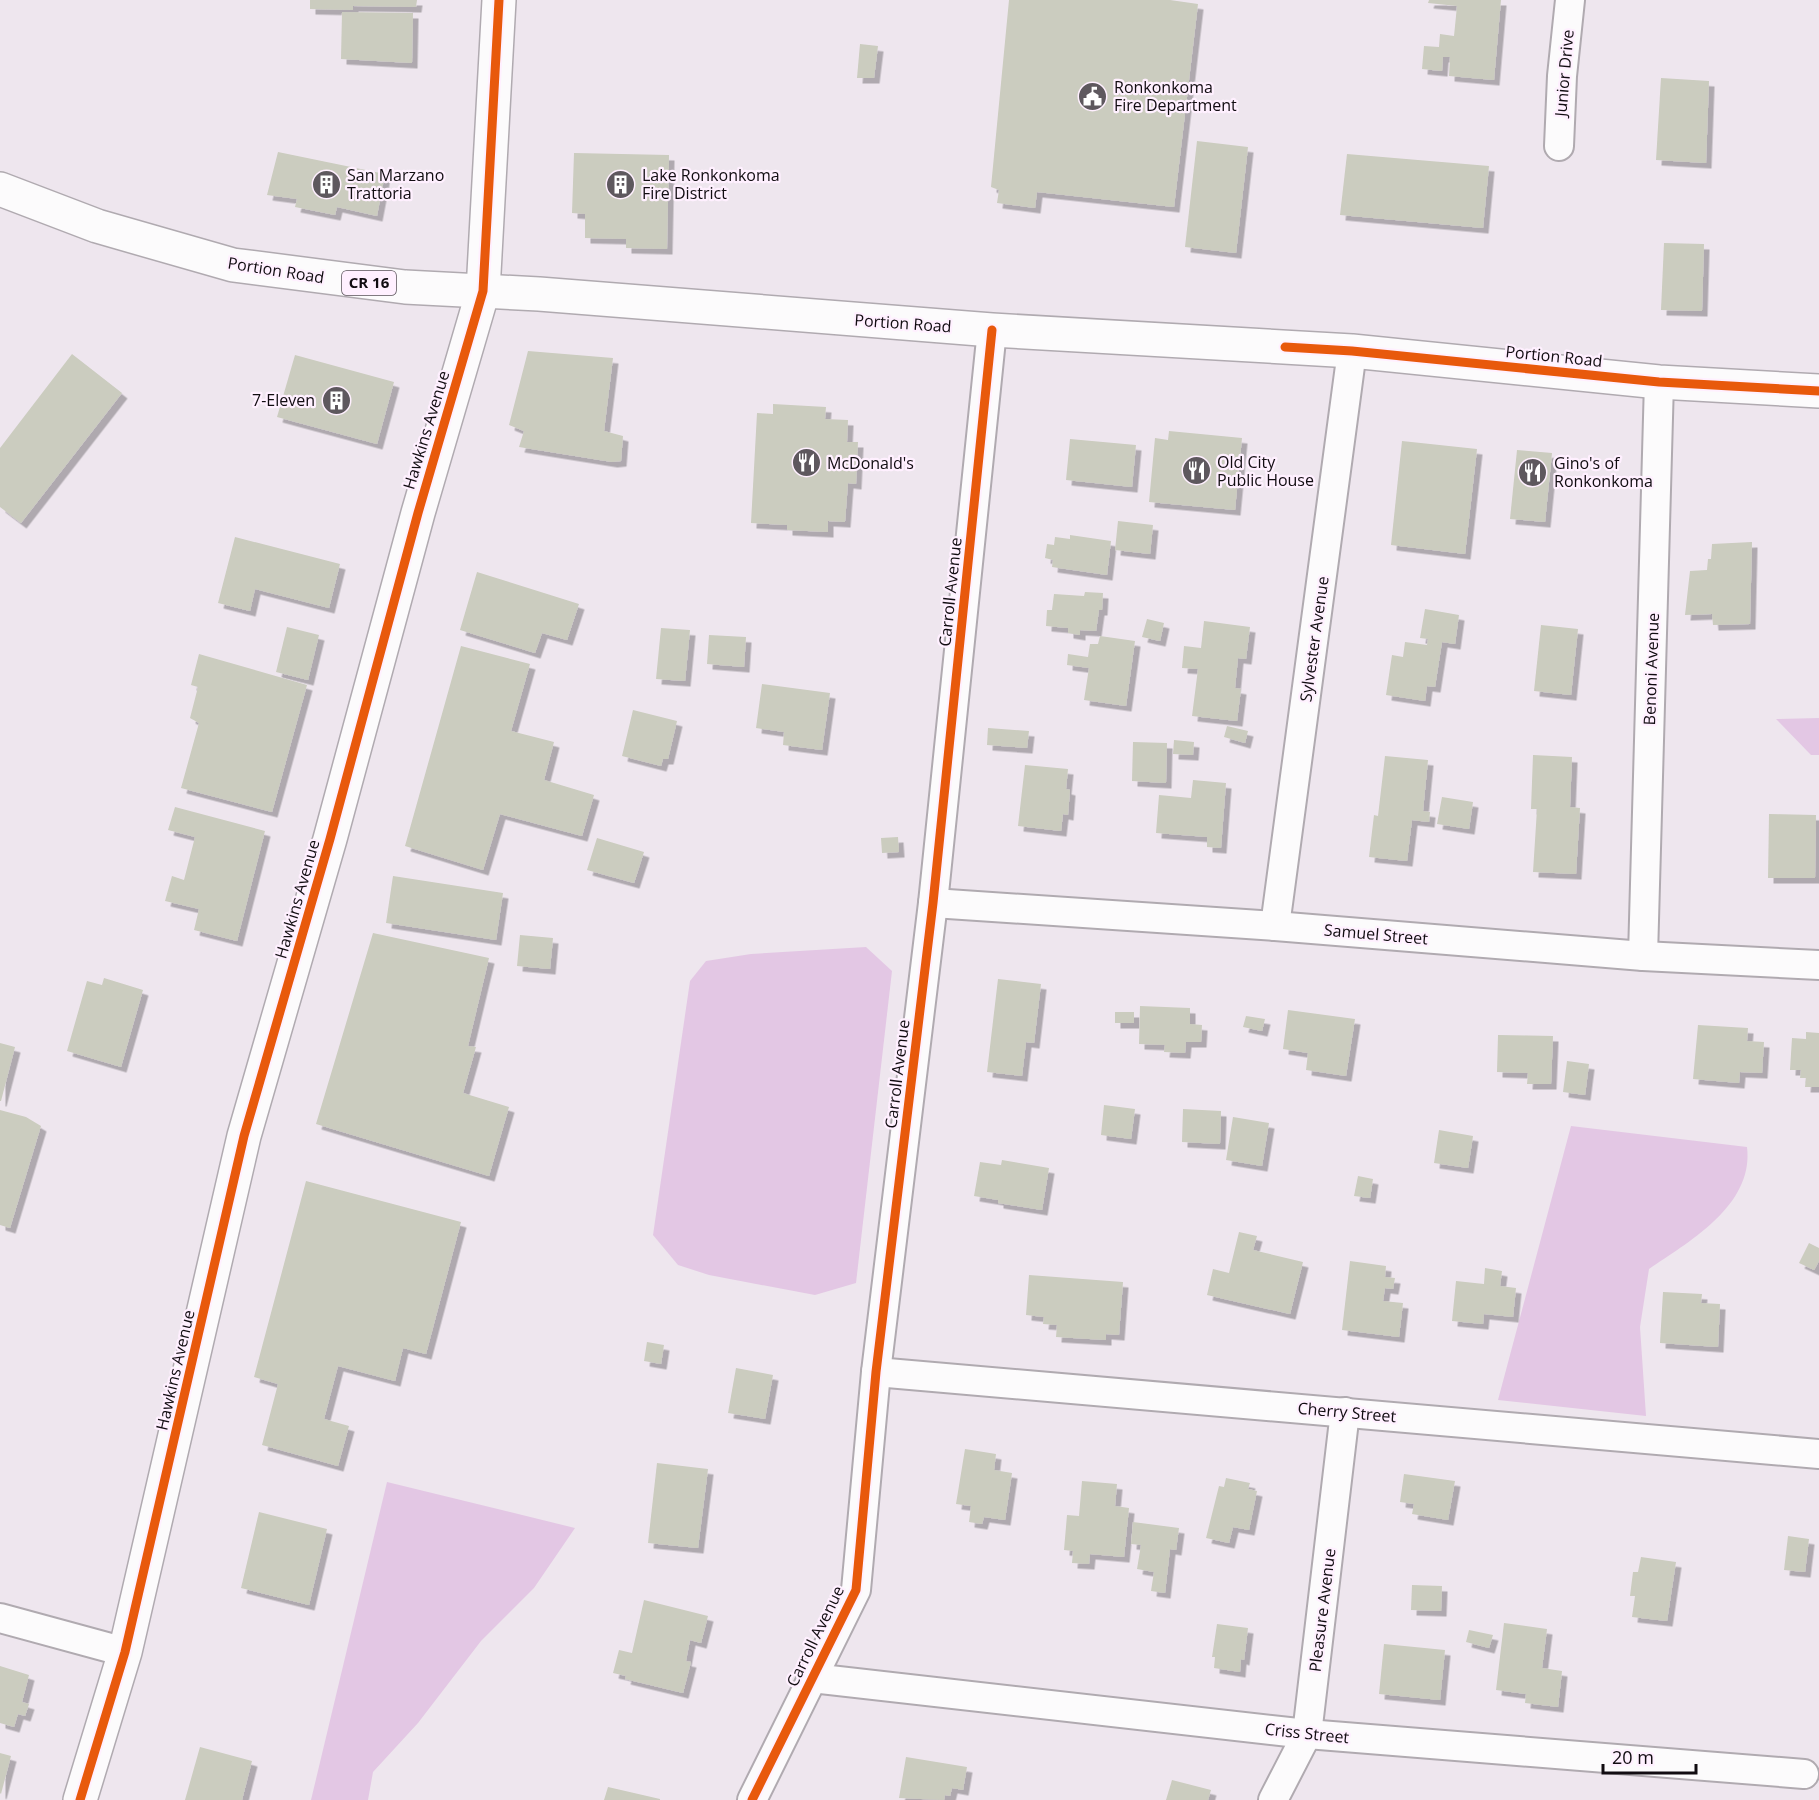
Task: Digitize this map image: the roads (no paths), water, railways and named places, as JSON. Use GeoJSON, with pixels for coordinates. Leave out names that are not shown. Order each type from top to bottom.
{"type":"FeatureCollection","features":[{"type":"Feature","properties":{"kind":"street","name":"Hawkins Avenue"},"geometry":{"type":"LineString","coordinates":[[80,1800],[125,1652],[244,1136],[330,839],[417,513],[483,291],[499,0]]}},
{"type":"Feature","properties":{"kind":"street","name":"Junior Drive"},"geometry":{"type":"LineString","coordinates":[[1559,146],[1562,76],[1570,0]]}},
{"type":"Feature","properties":{"kind":"street","name":"Portion Road"},"geometry":{"type":"LineString","coordinates":[[0,189],[97,226],[233,265],[405,287],[992,330],[1352,351],[1659,382],[1819,391]]}},
{"type":"Feature","properties":{"kind":"street","name":"Carroll Avenue"},"geometry":{"type":"LineString","coordinates":[[752,1800],[856,1590],[876,1372],[933,903],[992,330]]}},
{"type":"Feature","properties":{"kind":"street","name":"Sylvester Avenue"},"geometry":{"type":"LineString","coordinates":[[1275,926],[1352,351]]}},
{"type":"Feature","properties":{"kind":"street","name":"Benoni Avenue"},"geometry":{"type":"LineString","coordinates":[[1643,956],[1659,382]]}},
{"type":"Feature","properties":{"kind":"street","name":"Samuel Street"},"geometry":{"type":"LineString","coordinates":[[933,903],[1275,926],[1643,956],[1819,965]]}},
{"type":"Feature","properties":{"kind":"street","name":"Cherry Street"},"geometry":{"type":"LineString","coordinates":[[876,1372],[1819,1454]]}},
{"type":"Feature","properties":{"kind":"street","name":"Pleasure Avenue"},"geometry":{"type":"LineString","coordinates":[[1273,1800],[1307,1734],[1346,1412]]}},
{"type":"Feature","properties":{"kind":"street"},"geometry":{"type":"LineString","coordinates":[[0,1618],[125,1652]]}},
{"type":"Feature","properties":{"kind":"street","name":"Criss Street"},"geometry":{"type":"LineString","coordinates":[[812,1678],[1307,1734],[1804,1774]]}},
{"type":"Feature","properties":{"kind":"place","name":"Ronkonkoma Fire Department"},"geometry":{"type":"Point","coordinates":[1093,96]}},
{"type":"Feature","properties":{"kind":"place","name":"San Marzano Trattoria"},"geometry":{"type":"Point","coordinates":[326,184]}},
{"type":"Feature","properties":{"kind":"place","name":"Lake Ronkonkoma Fire District"},"geometry":{"type":"Point","coordinates":[621,184]}},
{"type":"Feature","properties":{"kind":"place","name":"7-Eleven"},"geometry":{"type":"Point","coordinates":[336,400]}},
{"type":"Feature","properties":{"kind":"place","name":"McDonald's"},"geometry":{"type":"Point","coordinates":[806,463]}},
{"type":"Feature","properties":{"kind":"place","name":"Old City Public House"},"geometry":{"type":"Point","coordinates":[1196,471]}},
{"type":"Feature","properties":{"kind":"place","name":"Gino's of Ronkonkoma"},"geometry":{"type":"Point","coordinates":[1533,472]}}]}
